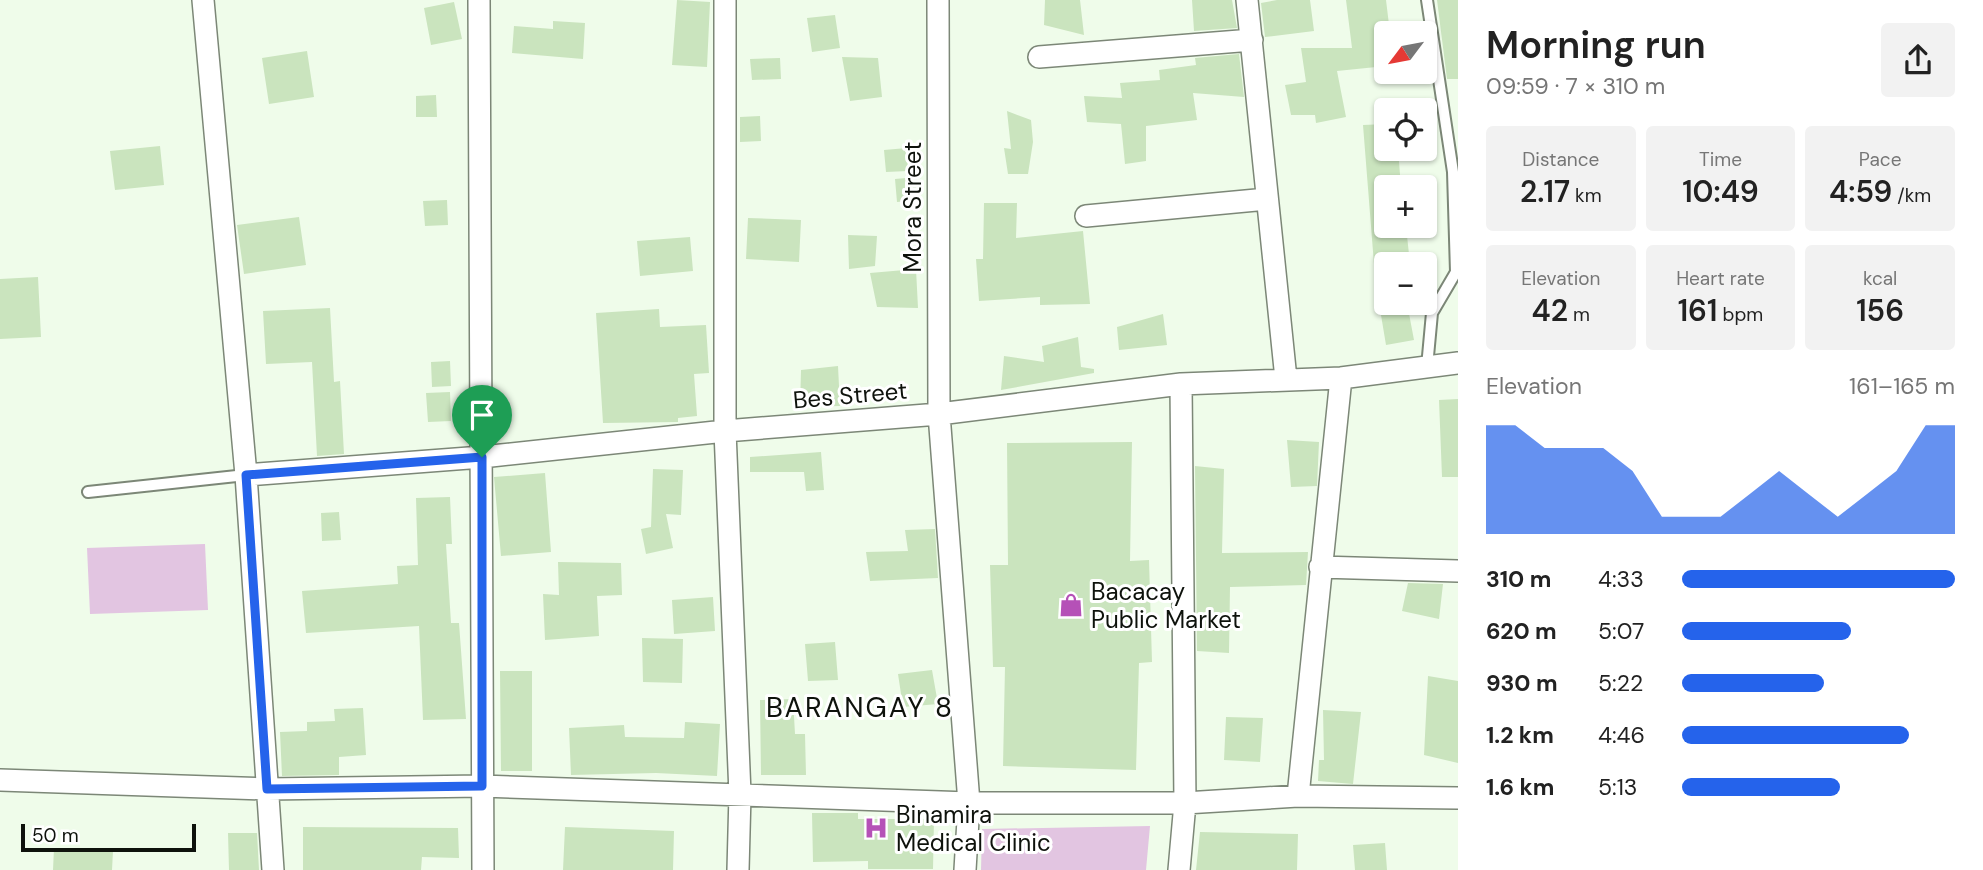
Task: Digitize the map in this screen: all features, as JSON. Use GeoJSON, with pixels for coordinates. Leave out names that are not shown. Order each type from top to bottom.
{"type":"FeatureCollection","features":[{"type":"Feature","properties":{"kind":"street"},"geometry":{"type":"LineString","coordinates":[[203,0],[246,475],[274,870]]}},
{"type":"Feature","properties":{"kind":"street"},"geometry":{"type":"LineString","coordinates":[[479,0],[483,870]]}},
{"type":"Feature","properties":{"kind":"street"},"geometry":{"type":"LineString","coordinates":[[725,0],[726,431],[740,794],[738,870]]}},
{"type":"Feature","properties":{"kind":"street","name":"Mora Street"},"geometry":{"type":"LineString","coordinates":[[938,0],[939,414],[970,803],[965,870]]}},
{"type":"Feature","properties":{"kind":"street"},"geometry":{"type":"LineString","coordinates":[[1247,0],[1286,379]]}},
{"type":"Feature","properties":{"kind":"street"},"geometry":{"type":"LineString","coordinates":[[1039,57],[1252,40]]}},
{"type":"Feature","properties":{"kind":"street"},"geometry":{"type":"LineString","coordinates":[[1086,216],[1267,199]]}},
{"type":"Feature","properties":{"kind":"street","name":"Bes Street"},"geometry":{"type":"LineString","coordinates":[[246,475],[482,457],[726,431],[939,414],[1181,384],[1341,378],[1458,363]]}},
{"type":"Feature","properties":{"kind":"street"},"geometry":{"type":"LineString","coordinates":[[1298,796],[1341,378]]}},
{"type":"Feature","properties":{"kind":"street"},"geometry":{"type":"LineString","coordinates":[[1180,870],[1185,803],[1181,384]]}},
{"type":"Feature","properties":{"kind":"street"},"geometry":{"type":"LineString","coordinates":[[1320,567],[1458,571]]}},
{"type":"Feature","properties":{"kind":"street"},"geometry":{"type":"LineString","coordinates":[[0,780],[267,789],[482,786],[970,803],[1185,803],[1298,796],[1458,798]]}},
{"type":"Feature","properties":{"kind":"lane"},"geometry":{"type":"LineString","coordinates":[[1427,0],[1453,173],[1456,272],[1432,313],[1427,367]]}},
{"type":"Feature","properties":{"kind":"lane"},"geometry":{"type":"LineString","coordinates":[[88,492],[246,475]]}},
{"type":"Feature","properties":{"kind":"shaded area"},"geometry":{"type":"Polygon","coordinates":[[[205,544],[208,610],[90,614],[87,548],[205,544]]]}},
{"type":"Feature","properties":{"kind":"shaded area"},"geometry":{"type":"Polygon","coordinates":[[[1150,826],[1146,870],[981,870],[982,829],[1150,826]]]}},
{"type":"Feature","properties":{"kind":"building"},"geometry":{"type":"Polygon","coordinates":[[[677,0],[710,2],[707,67],[672,65],[677,0]]]}},
{"type":"Feature","properties":{"kind":"building"},"geometry":{"type":"Polygon","coordinates":[[[1045,0],[1080,0],[1084,35],[1044,25],[1045,0]]]}},
{"type":"Feature","properties":{"kind":"building"},"geometry":{"type":"Polygon","coordinates":[[[1192,0],[1232,0],[1237,28],[1194,31],[1192,0]]]}},
{"type":"Feature","properties":{"kind":"building"},"geometry":{"type":"Polygon","coordinates":[[[1310,0],[1314,31],[1265,37],[1261,3],[1310,0]]]}},
{"type":"Feature","properties":{"kind":"building"},"geometry":{"type":"Polygon","coordinates":[[[1346,0],[1386,0],[1389,21],[1374,21],[1374,67],[1337,71],[1346,117],[1316,123],[1315,115],[1291,115],[1285,85],[1306,82],[1301,48],[1352,48],[1346,0]]]}},
{"type":"Feature","properties":{"kind":"building"},"geometry":{"type":"Polygon","coordinates":[[[1437,0],[1458,0],[1458,79],[1447,79],[1437,0]]]}},
{"type":"Feature","properties":{"kind":"building"},"geometry":{"type":"Polygon","coordinates":[[[454,2],[462,39],[431,45],[424,8],[454,2]]]}},
{"type":"Feature","properties":{"kind":"building"},"geometry":{"type":"Polygon","coordinates":[[[835,15],[840,48],[812,52],[807,18],[835,15]]]}},
{"type":"Feature","properties":{"kind":"building"},"geometry":{"type":"Polygon","coordinates":[[[553,21],[585,23],[583,59],[512,53],[514,26],[553,29],[553,21]]]}},
{"type":"Feature","properties":{"kind":"building"},"geometry":{"type":"Polygon","coordinates":[[[307,51],[314,97],[269,104],[262,58],[307,51]]]}},
{"type":"Feature","properties":{"kind":"building"},"geometry":{"type":"Polygon","coordinates":[[[1239,54],[1244,97],[1193,93],[1197,120],[1146,126],[1146,161],[1125,164],[1121,124],[1087,122],[1084,96],[1122,98],[1120,83],[1160,80],[1159,70],[1196,65],[1195,58],[1239,54]]]}},
{"type":"Feature","properties":{"kind":"building"},"geometry":{"type":"Polygon","coordinates":[[[842,57],[878,58],[882,97],[850,101],[842,57]]]}},
{"type":"Feature","properties":{"kind":"building"},"geometry":{"type":"Polygon","coordinates":[[[780,58],[781,79],[752,80],[750,59],[780,58]]]}},
{"type":"Feature","properties":{"kind":"building"},"geometry":{"type":"Polygon","coordinates":[[[436,95],[437,117],[416,117],[416,96],[436,95]]]}},
{"type":"Feature","properties":{"kind":"building"},"geometry":{"type":"Polygon","coordinates":[[[1007,111],[1031,120],[1033,142],[1028,174],[1008,174],[1004,148],[1011,149],[1007,111]]]}},
{"type":"Feature","properties":{"kind":"building"},"geometry":{"type":"Polygon","coordinates":[[[760,116],[761,141],[740,142],[740,117],[760,116]]]}},
{"type":"Feature","properties":{"kind":"building"},"geometry":{"type":"Polygon","coordinates":[[[1363,125],[1374,125],[1374,161],[1399,161],[1400,175],[1374,175],[1374,238],[1407,238],[1409,252],[1374,252],[1374,264],[1363,125]]]}},
{"type":"Feature","properties":{"kind":"building"},"geometry":{"type":"Polygon","coordinates":[[[160,146],[164,185],[115,190],[110,151],[160,146]]]}},
{"type":"Feature","properties":{"kind":"building"},"geometry":{"type":"Polygon","coordinates":[[[907,148],[908,171],[886,172],[884,150],[907,148]]]}},
{"type":"Feature","properties":{"kind":"building"},"geometry":{"type":"Polygon","coordinates":[[[917,177],[919,200],[897,202],[895,179],[917,177]]]}},
{"type":"Feature","properties":{"kind":"building"},"geometry":{"type":"Polygon","coordinates":[[[447,200],[448,225],[425,226],[423,201],[447,200]]]}},
{"type":"Feature","properties":{"kind":"building"},"geometry":{"type":"Polygon","coordinates":[[[984,203],[1017,203],[1016,238],[1083,231],[1090,304],[1040,305],[1040,297],[979,301],[976,259],[983,259],[984,203]]]}},
{"type":"Feature","properties":{"kind":"building"},"geometry":{"type":"Polygon","coordinates":[[[299,217],[306,265],[244,274],[237,225],[299,217]]]}},
{"type":"Feature","properties":{"kind":"building"},"geometry":{"type":"Polygon","coordinates":[[[748,218],[801,220],[799,262],[746,259],[748,218]]]}},
{"type":"Feature","properties":{"kind":"building"},"geometry":{"type":"Polygon","coordinates":[[[848,235],[877,236],[875,266],[849,269],[848,235]]]}},
{"type":"Feature","properties":{"kind":"building"},"geometry":{"type":"Polygon","coordinates":[[[690,237],[693,271],[640,276],[637,241],[690,237]]]}},
{"type":"Feature","properties":{"kind":"building"},"geometry":{"type":"Polygon","coordinates":[[[916,269],[918,308],[877,307],[870,273],[916,269]]]}},
{"type":"Feature","properties":{"kind":"building"},"geometry":{"type":"Polygon","coordinates":[[[38,277],[41,337],[0,339],[0,279],[38,277]]]}},
{"type":"Feature","properties":{"kind":"building"},"geometry":{"type":"Polygon","coordinates":[[[330,308],[334,382],[340,381],[344,454],[317,456],[312,362],[266,364],[263,311],[330,308]]]}},
{"type":"Feature","properties":{"kind":"building"},"geometry":{"type":"Polygon","coordinates":[[[659,309],[660,327],[706,325],[709,373],[694,374],[697,416],[678,418],[678,422],[603,423],[596,313],[659,309]]]}},
{"type":"Feature","properties":{"kind":"building"},"geometry":{"type":"Polygon","coordinates":[[[1163,314],[1167,345],[1119,350],[1117,327],[1163,314]]]}},
{"type":"Feature","properties":{"kind":"building"},"geometry":{"type":"Polygon","coordinates":[[[1381,315],[1409,315],[1414,340],[1386,345],[1381,315]]]}},
{"type":"Feature","properties":{"kind":"building"},"geometry":{"type":"Polygon","coordinates":[[[1078,337],[1081,367],[1094,369],[1094,373],[1001,390],[1004,356],[1044,362],[1042,346],[1078,337]]]}},
{"type":"Feature","properties":{"kind":"building"},"geometry":{"type":"Polygon","coordinates":[[[450,361],[451,386],[432,387],[431,362],[450,361]]]}},
{"type":"Feature","properties":{"kind":"building"},"geometry":{"type":"Polygon","coordinates":[[[838,366],[840,406],[800,407],[801,370],[838,366]]]}},
{"type":"Feature","properties":{"kind":"building"},"geometry":{"type":"Polygon","coordinates":[[[450,392],[451,421],[428,422],[426,393],[450,392]]]}},
{"type":"Feature","properties":{"kind":"building"},"geometry":{"type":"Polygon","coordinates":[[[1458,399],[1458,477],[1442,477],[1439,400],[1458,399]]]}},
{"type":"Feature","properties":{"kind":"building"},"geometry":{"type":"Polygon","coordinates":[[[1287,440],[1319,442],[1317,486],[1291,487],[1287,440]]]}},
{"type":"Feature","properties":{"kind":"building","name":"Bacacay Public Market"},"geometry":{"type":"Polygon","coordinates":[[[1132,442],[1130,561],[1149,560],[1152,662],[1139,663],[1136,770],[1003,766],[1005,667],[993,667],[990,565],[1008,565],[1007,443],[1132,442]]]}},
{"type":"Feature","properties":{"kind":"building"},"geometry":{"type":"Polygon","coordinates":[[[821,452],[824,490],[806,491],[804,472],[750,472],[750,457],[821,452]]]}},
{"type":"Feature","properties":{"kind":"building"},"geometry":{"type":"Polygon","coordinates":[[[1195,466],[1224,469],[1222,553],[1308,552],[1306,585],[1230,587],[1229,653],[1197,651],[1195,466]]]}},
{"type":"Feature","properties":{"kind":"building"},"geometry":{"type":"Polygon","coordinates":[[[653,469],[683,470],[681,515],[666,514],[673,548],[646,554],[641,529],[651,527],[653,469]]]}},
{"type":"Feature","properties":{"kind":"building"},"geometry":{"type":"Polygon","coordinates":[[[545,473],[551,552],[501,556],[494,477],[545,473]]]}},
{"type":"Feature","properties":{"kind":"building"},"geometry":{"type":"Polygon","coordinates":[[[450,497],[452,544],[446,544],[451,623],[459,623],[466,719],[423,720],[419,626],[306,633],[302,591],[398,584],[397,566],[418,565],[416,498],[450,497]]]}},
{"type":"Feature","properties":{"kind":"building"},"geometry":{"type":"Polygon","coordinates":[[[339,512],[341,540],[322,541],[321,513],[339,512]]]}},
{"type":"Feature","properties":{"kind":"building"},"geometry":{"type":"Polygon","coordinates":[[[935,529],[938,578],[870,581],[866,552],[908,551],[905,530],[935,529]]]}},
{"type":"Feature","properties":{"kind":"building"},"geometry":{"type":"Polygon","coordinates":[[[558,562],[621,563],[622,595],[597,596],[599,636],[545,640],[543,594],[559,595],[558,562]]]}},
{"type":"Feature","properties":{"kind":"building"},"geometry":{"type":"Polygon","coordinates":[[[1408,583],[1443,584],[1439,619],[1402,611],[1408,583]]]}},
{"type":"Feature","properties":{"kind":"building"},"geometry":{"type":"Polygon","coordinates":[[[713,597],[715,631],[674,634],[672,600],[713,597]]]}},
{"type":"Feature","properties":{"kind":"building"},"geometry":{"type":"Polygon","coordinates":[[[642,638],[683,639],[682,683],[643,682],[642,638]]]}},
{"type":"Feature","properties":{"kind":"building"},"geometry":{"type":"Polygon","coordinates":[[[835,642],[838,680],[808,681],[805,644],[835,642]]]}},
{"type":"Feature","properties":{"kind":"building"},"geometry":{"type":"Polygon","coordinates":[[[932,670],[938,704],[903,707],[898,674],[932,670]]]}},
{"type":"Feature","properties":{"kind":"building"},"geometry":{"type":"Polygon","coordinates":[[[500,671],[532,671],[532,771],[501,771],[500,671]]]}},
{"type":"Feature","properties":{"kind":"building"},"geometry":{"type":"Polygon","coordinates":[[[1428,676],[1458,681],[1458,763],[1424,755],[1428,676]]]}},
{"type":"Feature","properties":{"kind":"building"},"geometry":{"type":"Polygon","coordinates":[[[793,699],[795,734],[805,734],[806,775],[761,775],[760,700],[793,699]]]}},
{"type":"Feature","properties":{"kind":"building"},"geometry":{"type":"Polygon","coordinates":[[[363,708],[366,755],[339,757],[339,775],[282,776],[280,732],[307,731],[307,722],[335,721],[334,709],[363,708]]]}},
{"type":"Feature","properties":{"kind":"building"},"geometry":{"type":"Polygon","coordinates":[[[1323,710],[1361,712],[1353,784],[1318,781],[1319,760],[1324,760],[1323,710]]]}},
{"type":"Feature","properties":{"kind":"building"},"geometry":{"type":"Polygon","coordinates":[[[1226,717],[1263,718],[1260,762],[1224,760],[1226,717]]]}},
{"type":"Feature","properties":{"kind":"building"},"geometry":{"type":"Polygon","coordinates":[[[685,722],[720,724],[717,776],[656,773],[571,775],[569,728],[624,725],[625,737],[684,738],[685,722]]]}},
{"type":"Feature","properties":{"kind":"building"},"geometry":{"type":"Polygon","coordinates":[[[812,813],[858,813],[858,819],[934,819],[933,869],[868,869],[868,861],[813,862],[812,813]]]}},
{"type":"Feature","properties":{"kind":"building"},"geometry":{"type":"Polygon","coordinates":[[[303,827],[458,828],[459,858],[422,857],[421,870],[303,870],[303,827]]]}},
{"type":"Feature","properties":{"kind":"building"},"geometry":{"type":"Polygon","coordinates":[[[565,827],[674,831],[673,870],[563,870],[565,827]]]}},
{"type":"Feature","properties":{"kind":"building"},"geometry":{"type":"Polygon","coordinates":[[[1200,832],[1298,834],[1297,870],[1196,870],[1200,832]]]}},
{"type":"Feature","properties":{"kind":"building"},"geometry":{"type":"Polygon","coordinates":[[[228,833],[257,833],[259,870],[229,870],[228,833]]]}},
{"type":"Feature","properties":{"kind":"building"},"geometry":{"type":"Polygon","coordinates":[[[1385,843],[1387,870],[1355,870],[1353,845],[1385,843]]]}},
{"type":"Feature","properties":{"kind":"building"},"geometry":{"type":"Polygon","coordinates":[[[54,848],[113,851],[112,870],[53,870],[54,848]]]}},
{"type":"Feature","properties":{"kind":"place","name":"Bacacay Public Market"},"geometry":{"type":"Point","coordinates":[1071,605]}},
{"type":"Feature","properties":{"kind":"place","name":"Binamira Medical Clinic"},"geometry":{"type":"Point","coordinates":[876,828]}},
{"type":"Feature","properties":{"kind":"district","name":"BARANGAY 8"},"geometry":{"type":"Point","coordinates":[860,707]}},
{"type":"Feature","properties":{"kind":"route"},"geometry":{"type":"LineString","coordinates":[[482,457],[482,786],[267,789],[246,475],[482,457]]}}]}
